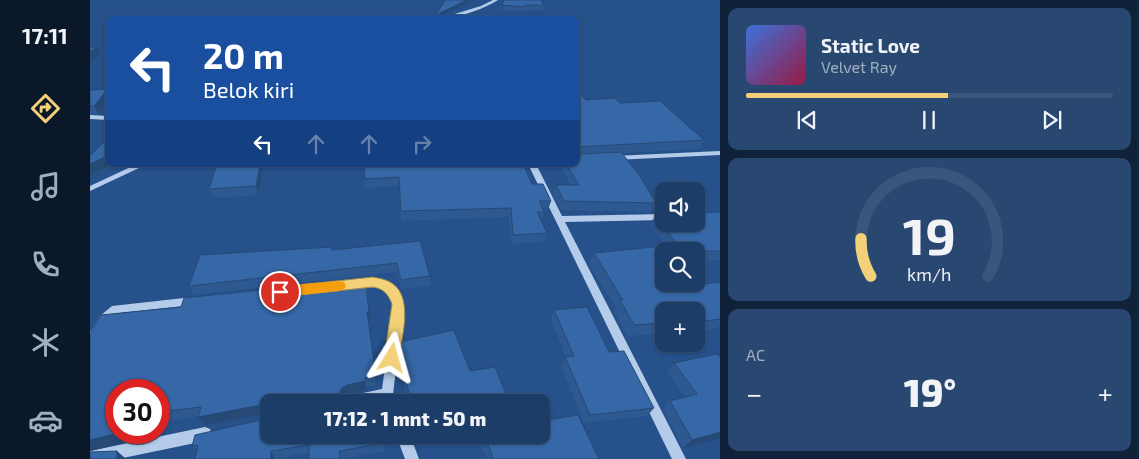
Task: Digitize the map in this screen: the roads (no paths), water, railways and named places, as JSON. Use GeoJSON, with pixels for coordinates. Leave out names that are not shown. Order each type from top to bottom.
{"type":"FeatureCollection","features":[{"type":"Feature","properties":{"kind":"street"},"geometry":{"type":"LineString","coordinates":[[454,15],[482,7],[496,0]]}},
{"type":"Feature","properties":{"kind":"street"},"geometry":{"type":"LineString","coordinates":[[90,117],[105,118]]}},
{"type":"Feature","properties":{"kind":"street"},"geometry":{"type":"LineString","coordinates":[[605,158],[720,153]]}},
{"type":"Feature","properties":{"kind":"street"},"geometry":{"type":"LineString","coordinates":[[90,189],[136,167]]}},
{"type":"Feature","properties":{"kind":"street"},"geometry":{"type":"LineString","coordinates":[[534,167],[679,459]]}},
{"type":"Feature","properties":{"kind":"street"},"geometry":{"type":"LineString","coordinates":[[560,219],[655,217]]}},
{"type":"Feature","properties":{"kind":"street"},"geometry":{"type":"LineString","coordinates":[[344,285],[373,282],[385,285],[394,293],[399,304],[389,394]]}},
{"type":"Feature","properties":{"kind":"street"},"geometry":{"type":"LineString","coordinates":[[90,343],[104,319],[116,309],[208,299]]}},
{"type":"Feature","properties":{"kind":"street"},"geometry":{"type":"LineString","coordinates":[[90,458],[221,430]]}},
{"type":"Feature","properties":{"kind":"street"},"geometry":{"type":"LineString","coordinates":[[406,444],[412,459]]}}]}
